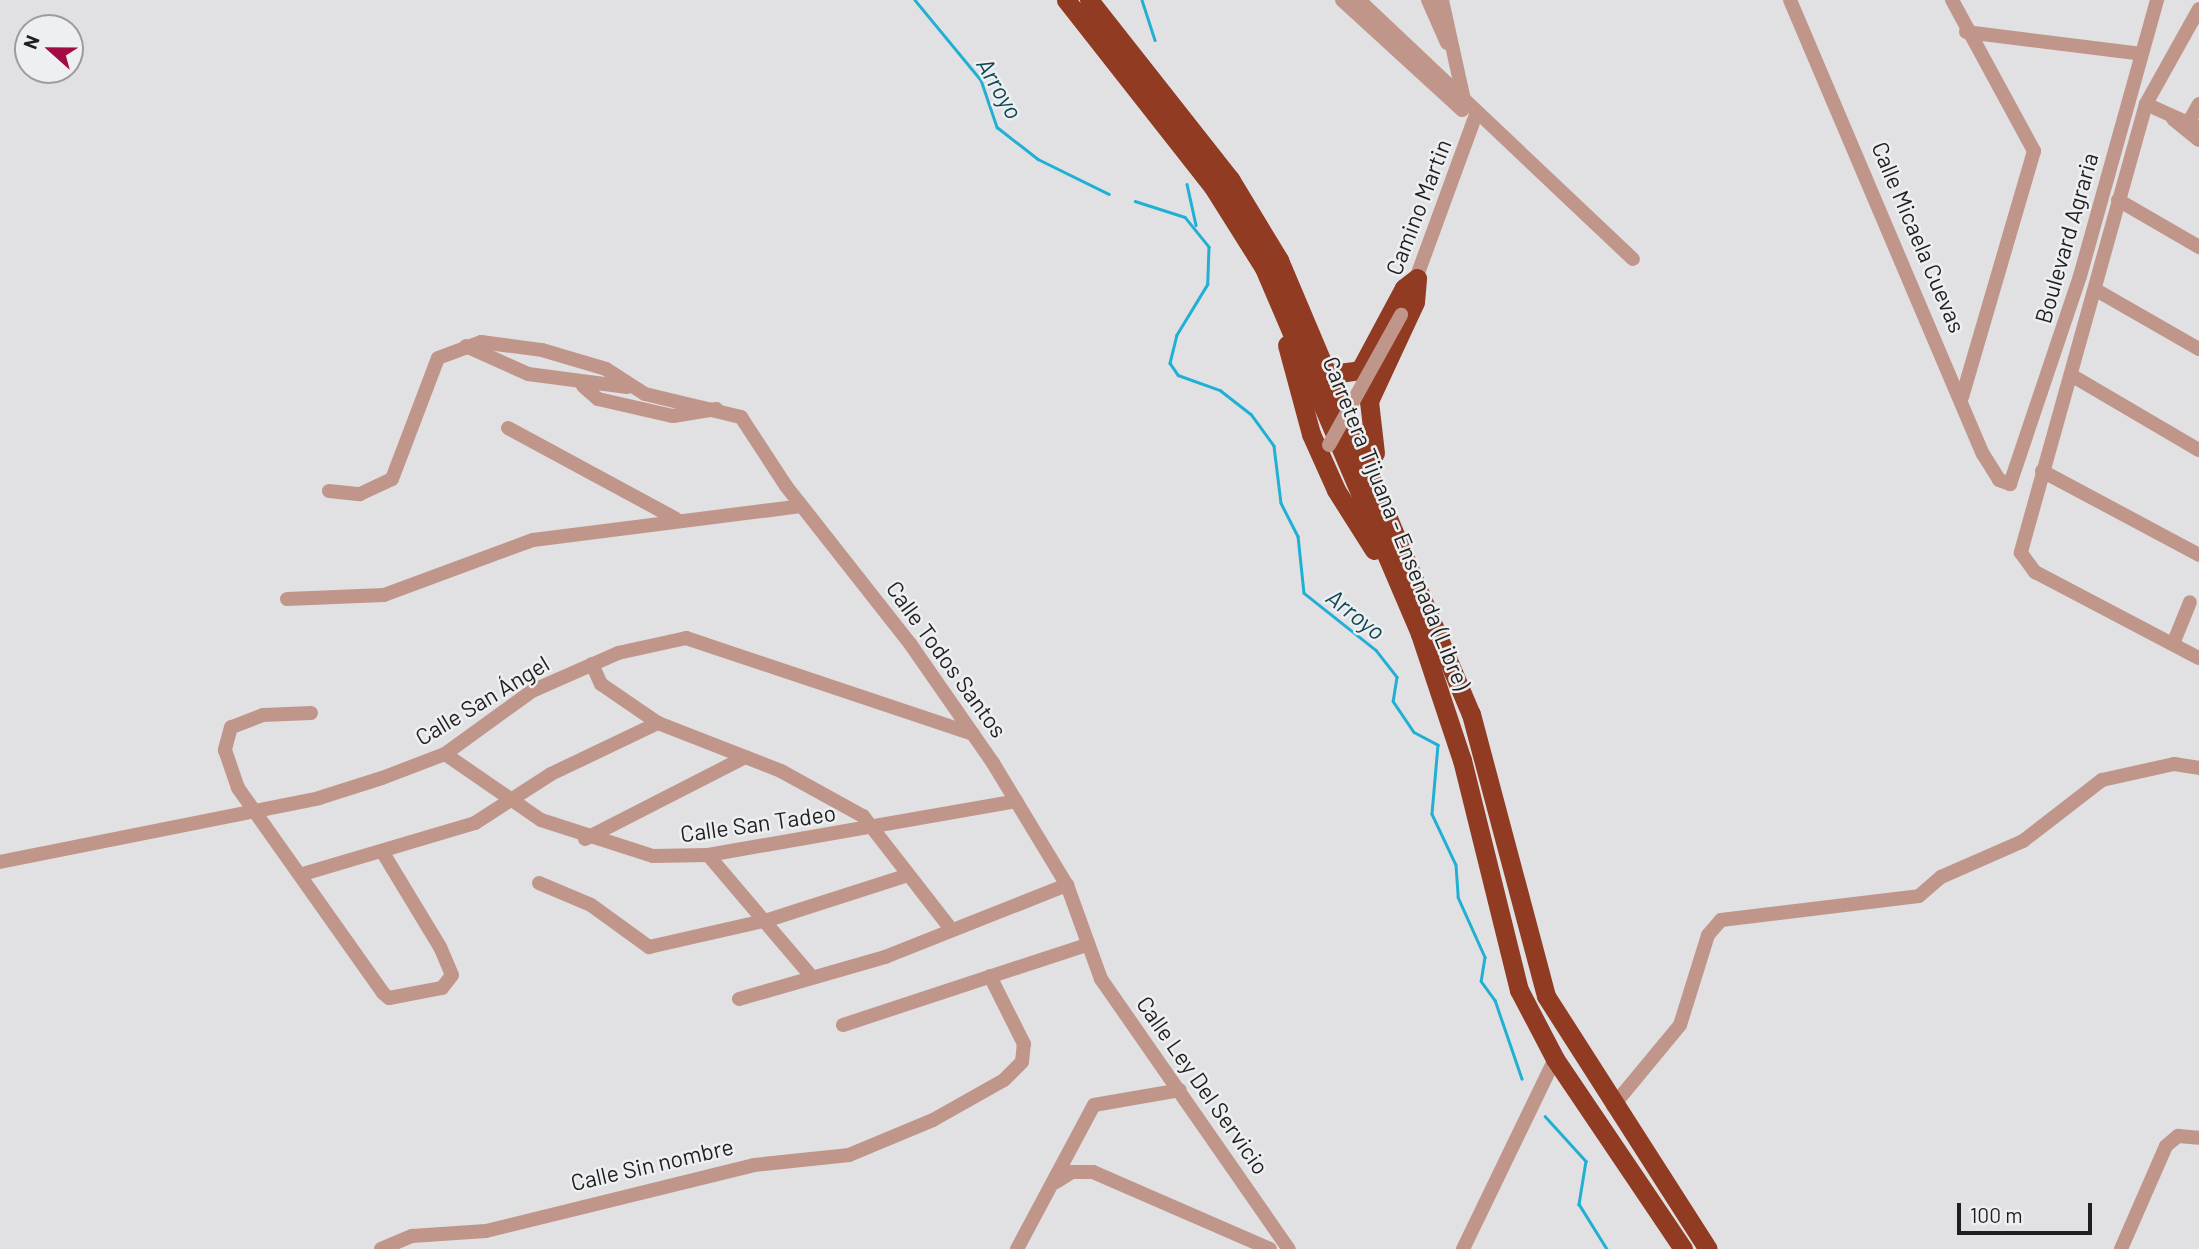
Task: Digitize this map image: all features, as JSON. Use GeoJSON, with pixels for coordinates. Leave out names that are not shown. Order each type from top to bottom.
{"type":"FeatureCollection","features":[{"type":"Feature","properties":{"kind":"highway","name":"Carretera Tijuana - Ensenada (Libre)"},"geometry":{"type":"LineString","coordinates":[[1066,0],[1213,187],[1264,268],[1420,634],[1462,760],[1508,955],[1555,1059],[1684,1249]]}},
{"type":"Feature","properties":{"kind":"highway","name":"Carretera Tijuana - Ensenada (Libre)"},"geometry":{"type":"LineString","coordinates":[[1088,0],[1251,212],[1332,374],[1471,715],[1533,963],[1572,1045],[1708,1249]]}},
{"type":"Feature","properties":{"kind":"highway"},"geometry":{"type":"LineString","coordinates":[[1264,268],[1325,451],[1420,634]]}},
{"type":"Feature","properties":{"kind":"highway"},"geometry":{"type":"LineString","coordinates":[[1332,374],[1360,370],[1404,288],[1417,278]]}},
{"type":"Feature","properties":{"kind":"highway"},"geometry":{"type":"LineString","coordinates":[[1374,475],[1368,401],[1415,302],[1417,278]]}},
{"type":"Feature","properties":{"kind":"street"},"geometry":{"type":"LineString","coordinates":[[1342,0],[1459,99]]}},
{"type":"Feature","properties":{"kind":"street"},"geometry":{"type":"LineString","coordinates":[[1359,0],[1459,99],[1475,119],[1633,259]]}},
{"type":"Feature","properties":{"kind":"street"},"geometry":{"type":"LineString","coordinates":[[1436,0],[1459,99]]}},
{"type":"Feature","properties":{"kind":"street","name":"Calle Micaela Cuevas"},"geometry":{"type":"LineString","coordinates":[[1790,0],[1962,397],[1983,454],[1999,480],[2010,484]]}},
{"type":"Feature","properties":{"kind":"street"},"geometry":{"type":"LineString","coordinates":[[1952,0],[1966,32],[2034,151],[1962,397]]}},
{"type":"Feature","properties":{"kind":"street","name":"Boulevard Agraria"},"geometry":{"type":"LineString","coordinates":[[2010,484],[2080,276],[2157,0]]}},
{"type":"Feature","properties":{"kind":"street"},"geometry":{"type":"LineString","coordinates":[[2199,9],[2146,104],[2118,200],[2096,290],[2042,471],[2022,561],[2199,659]]}},
{"type":"Feature","properties":{"kind":"street"},"geometry":{"type":"LineString","coordinates":[[1966,32],[2142,54]]}},
{"type":"Feature","properties":{"kind":"street"},"geometry":{"type":"LineString","coordinates":[[2146,104],[2172,118],[2194,125],[2199,104]]}},
{"type":"Feature","properties":{"kind":"street"},"geometry":{"type":"LineString","coordinates":[[2172,118],[2199,140]]}},
{"type":"Feature","properties":{"kind":"street","name":"Camino Martin"},"geometry":{"type":"LineString","coordinates":[[1325,451],[1401,315],[1475,119]]}},
{"type":"Feature","properties":{"kind":"street"},"geometry":{"type":"LineString","coordinates":[[2118,200],[2199,247]]}},
{"type":"Feature","properties":{"kind":"street"},"geometry":{"type":"LineString","coordinates":[[2096,290],[2199,349]]}},
{"type":"Feature","properties":{"kind":"street"},"geometry":{"type":"LineString","coordinates":[[329,491],[360,494],[392,479],[438,358],[466,346],[503,342],[542,350],[606,369],[627,387]]}},
{"type":"Feature","properties":{"kind":"street"},"geometry":{"type":"LineString","coordinates":[[466,346],[506,367],[583,386],[627,387],[721,408]]}},
{"type":"Feature","properties":{"kind":"street"},"geometry":{"type":"LineString","coordinates":[[2071,375],[2199,450]]}},
{"type":"Feature","properties":{"kind":"street"},"geometry":{"type":"LineString","coordinates":[[583,386],[598,399],[673,416],[721,408]]}},
{"type":"Feature","properties":{"kind":"street","name":"Calle Todos Santos"},"geometry":{"type":"LineString","coordinates":[[721,408],[741,416],[801,506],[973,734],[1068,885],[1086,945]]}},
{"type":"Feature","properties":{"kind":"street"},"geometry":{"type":"LineString","coordinates":[[508,428],[676,519]]}},
{"type":"Feature","properties":{"kind":"street"},"geometry":{"type":"LineString","coordinates":[[2042,471],[2199,555]]}},
{"type":"Feature","properties":{"kind":"street"},"geometry":{"type":"LineString","coordinates":[[287,599],[384,595],[510,545],[676,519],[801,506]]}},
{"type":"Feature","properties":{"kind":"street"},"geometry":{"type":"LineString","coordinates":[[2173,644],[2190,602]]}},
{"type":"Feature","properties":{"kind":"street","name":"Calle San Ángel"},"geometry":{"type":"LineString","coordinates":[[0,862],[90,848],[250,808],[319,798],[445,754],[519,698],[592,664],[653,644],[709,641],[973,734]]}},
{"type":"Feature","properties":{"kind":"street"},"geometry":{"type":"LineString","coordinates":[[592,664],[601,684],[659,723],[810,786],[863,816],[951,929]]}},
{"type":"Feature","properties":{"kind":"street"},"geometry":{"type":"LineString","coordinates":[[311,713],[263,715],[226,734],[230,768],[250,808],[303,874],[389,998],[442,988],[452,975],[383,853]]}},
{"type":"Feature","properties":{"kind":"street"},"geometry":{"type":"LineString","coordinates":[[303,874],[383,853],[475,823],[512,802],[551,774],[659,723]]}},
{"type":"Feature","properties":{"kind":"street","name":"Calle San Tadeo"},"geometry":{"type":"LineString","coordinates":[[445,754],[512,802],[585,839],[653,856],[708,855],[874,830],[1016,801]]}},
{"type":"Feature","properties":{"kind":"street"},"geometry":{"type":"LineString","coordinates":[[585,839],[744,757]]}},
{"type":"Feature","properties":{"kind":"street"},"geometry":{"type":"LineString","coordinates":[[1613,1106],[1680,1025],[1708,935],[1721,920],[1919,896],[1941,877],[2023,841],[2102,780],[2174,764],[2199,768]]}},
{"type":"Feature","properties":{"kind":"street"},"geometry":{"type":"LineString","coordinates":[[708,855],[768,920],[811,976]]}},
{"type":"Feature","properties":{"kind":"street"},"geometry":{"type":"LineString","coordinates":[[539,883],[591,905],[649,947],[768,920],[908,875]]}},
{"type":"Feature","properties":{"kind":"street"},"geometry":{"type":"LineString","coordinates":[[739,999],[811,976],[885,957],[1068,885]]}},
{"type":"Feature","properties":{"kind":"street"},"geometry":{"type":"LineString","coordinates":[[842,1025],[1086,945]]}},
{"type":"Feature","properties":{"kind":"street","name":"Calle Ley Del Servicio"},"geometry":{"type":"LineString","coordinates":[[1086,945],[1101,979],[1289,1249]]}},
{"type":"Feature","properties":{"kind":"street","name":"Calle Sin nombre"},"geometry":{"type":"LineString","coordinates":[[381,1249],[412,1236],[486,1231],[727,1170],[849,1155],[933,1120],[1014,1073],[1024,1044],[990,976]]}},
{"type":"Feature","properties":{"kind":"street"},"geometry":{"type":"LineString","coordinates":[[1463,1249],[1555,1059]]}},
{"type":"Feature","properties":{"kind":"street"},"geometry":{"type":"LineString","coordinates":[[1017,1249],[1094,1105],[1180,1090]]}},
{"type":"Feature","properties":{"kind":"street"},"geometry":{"type":"LineString","coordinates":[[2121,1249],[2162,1153],[2178,1136],[2199,1138]]}},
{"type":"Feature","properties":{"kind":"street"},"geometry":{"type":"LineString","coordinates":[[1053,1184],[1072,1172],[1093,1172],[1270,1249]]}},
{"type":"Feature","properties":{"kind":"waterway","name":"Arroyo"},"geometry":{"type":"LineString","coordinates":[[915,0],[981,80],[997,127],[1038,159],[1109,194]]}},
{"type":"Feature","properties":{"kind":"waterway"},"geometry":{"type":"LineString","coordinates":[[1142,0],[1155,40]]}},
{"type":"Feature","properties":{"kind":"waterway"},"geometry":{"type":"LineString","coordinates":[[1187,184],[1196,225]]}},
{"type":"Feature","properties":{"kind":"waterway","name":"Arroyo"},"geometry":{"type":"LineString","coordinates":[[1135,201],[1185,217],[1209,247],[1208,284],[1177,335],[1170,363],[1178,375],[1220,390],[1251,414],[1274,446],[1281,503],[1298,536],[1304,593],[1376,650],[1397,677],[1393,701],[1414,732],[1438,745],[1432,814],[1456,865],[1458,897],[1485,957],[1481,981],[1495,1000],[1522,1079]]}},
{"type":"Feature","properties":{"kind":"waterway","name":"Arroyo"},"geometry":{"type":"LineString","coordinates":[[1545,1116],[1586,1161],[1579,1204],[1607,1249]]}}]}
